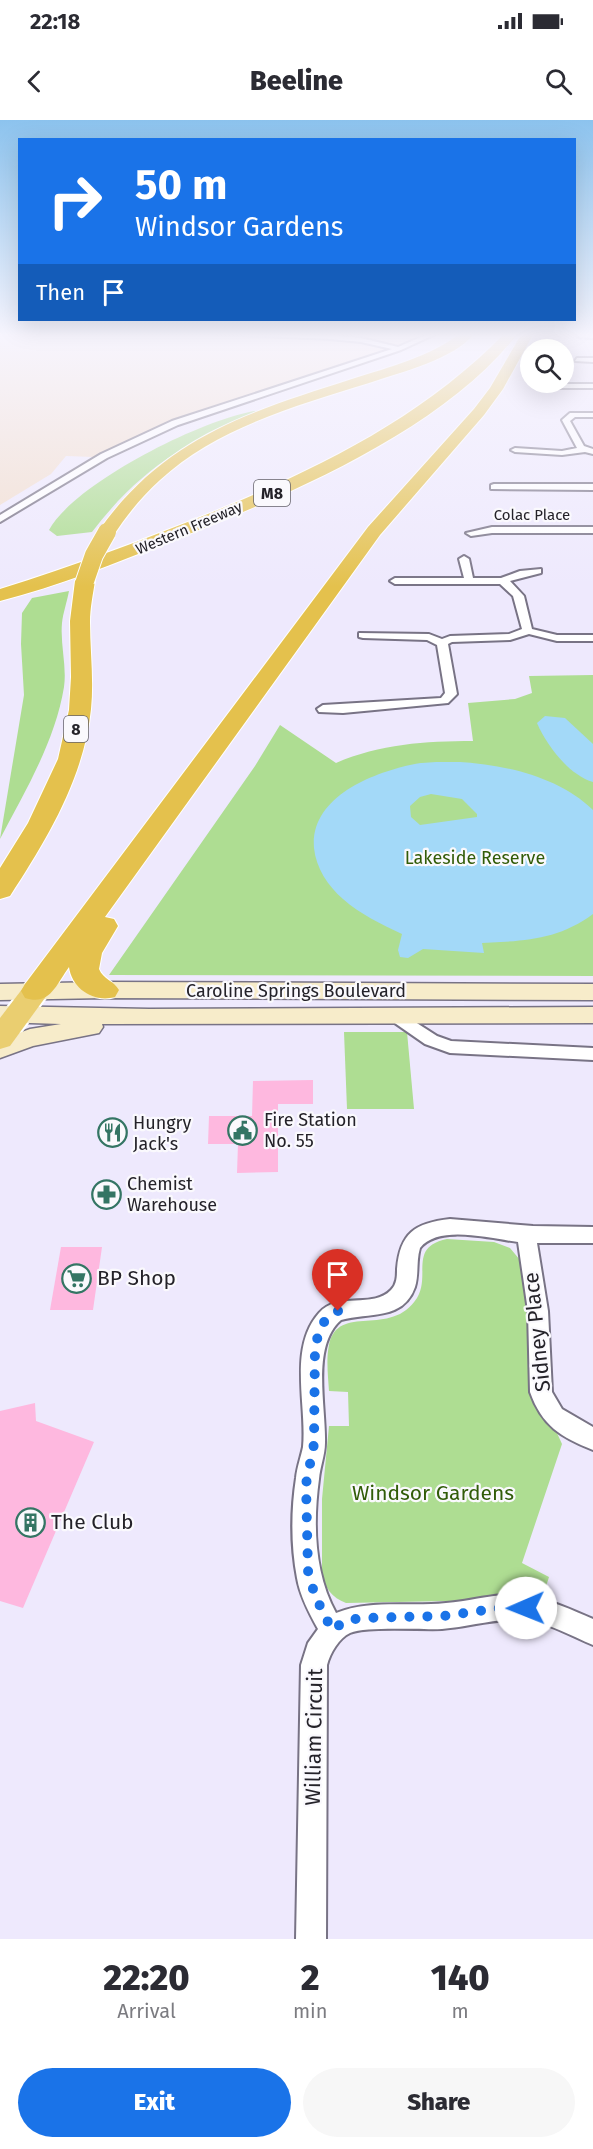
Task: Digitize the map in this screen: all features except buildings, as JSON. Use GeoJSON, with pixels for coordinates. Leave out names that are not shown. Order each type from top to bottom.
{"type":"FeatureCollection","features":[{"type":"Feature","properties":{"kind":"highway","name":"8"},"geometry":{"type":"LineString","coordinates":[[0,890],[42,823],[70,759],[80,710],[82,677],[80,621],[86,581],[94,555],[106,532],[121,510],[159,472],[204,442],[256,418]]}},
{"type":"Feature","properties":{"kind":"highway","name":"Western Freeway"},"geometry":{"type":"LineString","coordinates":[[0,579],[155,526],[248,488],[308,460],[386,418]]}},
{"type":"Feature","properties":{"kind":"highway","name":"Western Freeway"},"geometry":{"type":"LineString","coordinates":[[0,596],[110,560],[263,497],[334,463],[411,418]]}},
{"type":"Feature","properties":{"kind":"highway"},"geometry":{"type":"LineString","coordinates":[[0,1039],[10,1014],[36,991],[374,531],[474,418]]}},
{"type":"Feature","properties":{"kind":"highway"},"geometry":{"type":"LineString","coordinates":[[104,990],[88,981],[83,974],[84,962],[92,944],[140,868],[171,805]]}},
{"type":"Feature","properties":{"kind":"main road","name":"Caroline Springs Boulevard"},"geometry":{"type":"LineString","coordinates":[[0,992],[104,990],[326,1003],[395,1014],[593,1015]]}},
{"type":"Feature","properties":{"kind":"main road","name":"Caroline Springs Boulevard"},"geometry":{"type":"LineString","coordinates":[[10,1014],[149,1017],[326,1003],[593,992]]}},
{"type":"Feature","properties":{"kind":"main road"},"geometry":{"type":"LineString","coordinates":[[0,1049],[30,1038],[149,1017]]}},
{"type":"Feature","properties":{"kind":"street"},"geometry":{"type":"LineString","coordinates":[[0,519],[104,456],[148,434],[192,418]]}},
{"type":"Feature","properties":{"kind":"street"},"geometry":{"type":"LineString","coordinates":[[569,418],[566,420],[583,450]]}},
{"type":"Feature","properties":{"kind":"street"},"geometry":{"type":"LineString","coordinates":[[515,450],[593,452]]}},
{"type":"Feature","properties":{"kind":"street"},"geometry":{"type":"LineString","coordinates":[[494,487],[593,487]]}},
{"type":"Feature","properties":{"kind":"street","name":"Colac Place"},"geometry":{"type":"LineString","coordinates":[[471,533],[504,530],[593,530]]}},
{"type":"Feature","properties":{"kind":"street"},"geometry":{"type":"LineString","coordinates":[[464,559],[469,580]]}},
{"type":"Feature","properties":{"kind":"street"},"geometry":{"type":"LineString","coordinates":[[395,581],[502,581],[520,574],[538,571]]}},
{"type":"Feature","properties":{"kind":"street"},"geometry":{"type":"LineString","coordinates":[[502,581],[515,588],[528,631]]}},
{"type":"Feature","properties":{"kind":"street"},"geometry":{"type":"LineString","coordinates":[[363,635],[429,637],[442,643],[457,637],[510,637],[528,631],[557,638],[593,638]]}},
{"type":"Feature","properties":{"kind":"street"},"geometry":{"type":"LineString","coordinates":[[323,709],[444,701],[451,694],[442,643]]}},
{"type":"Feature","properties":{"kind":"street","name":"Caroline Springs Boulevard"},"geometry":{"type":"LineString","coordinates":[[395,1014],[431,1040],[450,1047],[593,1054]]}},
{"type":"Feature","properties":{"kind":"street"},"geometry":{"type":"LineString","coordinates":[[593,1235],[526,1234],[453,1228],[423,1233],[410,1247],[406,1283],[395,1300],[382,1307],[338,1311],[327,1318],[322,1325],[314,1354],[314,1444],[306,1484],[308,1571],[315,1596],[332,1630],[344,1622],[359,1618],[444,1616],[526,1608],[556,1616],[593,1632]]}},
{"type":"Feature","properties":{"kind":"street","name":"Sidney Place"},"geometry":{"type":"LineString","coordinates":[[526,1234],[540,1323],[538,1377],[540,1392],[557,1420],[566,1427],[593,1439]]}},
{"type":"Feature","properties":{"kind":"street","name":"William Circuit"},"geometry":{"type":"LineString","coordinates":[[311,1939],[314,1665],[317,1652],[332,1630]]}},
{"type":"Feature","properties":{"kind":"shaded area"},"geometry":{"type":"Polygon","coordinates":[[[0,418],[180,418],[94,457],[66,456],[51,474],[0,505],[0,418]]]}},
{"type":"Feature","properties":{"kind":"green space"},"geometry":{"type":"Polygon","coordinates":[[[229,418],[244,418],[189,445],[148,473],[110,510],[92,532],[57,536],[49,530],[63,512],[114,472],[179,437],[229,418]]]}},
{"type":"Feature","properties":{"kind":"green space"},"geometry":{"type":"Polygon","coordinates":[[[69,591],[62,623],[65,679],[60,707],[38,766],[0,839],[24,695],[22,613],[32,598],[69,591]]]}},
{"type":"Feature","properties":{"kind":"green space","name":"Lakeside Reserve"},"geometry":{"type":"Polygon","coordinates":[[[593,675],[593,976],[109,975],[255,766],[280,725],[336,763],[369,752],[403,745],[473,741],[468,703],[515,699],[532,693],[529,676],[593,675]]]}},
{"type":"Feature","properties":{"kind":"green space"},"geometry":{"type":"Polygon","coordinates":[[[344,1032],[407,1032],[414,1109],[347,1109],[344,1032]]]}},
{"type":"Feature","properties":{"kind":"green space","name":"Windsor Gardens"},"geometry":{"type":"Polygon","coordinates":[[[447,1239],[494,1242],[510,1248],[520,1260],[531,1328],[530,1382],[545,1419],[557,1433],[562,1444],[522,1563],[549,1577],[542,1599],[346,1603],[330,1591],[322,1573],[322,1499],[329,1426],[349,1426],[348,1392],[329,1391],[327,1362],[329,1345],[334,1332],[343,1325],[394,1317],[406,1310],[417,1298],[421,1289],[424,1255],[428,1248],[447,1239]]]}},
{"type":"Feature","properties":{"kind":"water"},"geometry":{"type":"Polygon","coordinates":[[[545,716],[565,718],[593,744],[593,782],[567,766],[553,750],[537,723],[545,716]]]}},
{"type":"Feature","properties":{"kind":"water"},"geometry":{"type":"Polygon","coordinates":[[[454,762],[495,766],[531,775],[564,789],[593,810],[593,914],[567,929],[540,938],[482,943],[484,953],[423,949],[408,958],[400,957],[398,950],[402,934],[356,909],[332,888],[320,869],[314,848],[315,830],[322,815],[332,802],[361,782],[394,769],[422,763],[454,762]],[[431,794],[420,797],[410,806],[411,817],[420,825],[477,817],[477,814],[462,799],[431,794]]]}},
{"type":"Feature","properties":{"kind":"place","name":"Fire Station No. 55"},"geometry":{"type":"Point","coordinates":[243,1130]}},
{"type":"Feature","properties":{"kind":"place","name":"Hungry Jack's"},"geometry":{"type":"Point","coordinates":[112,1133]}},
{"type":"Feature","properties":{"kind":"place","name":"Chemist Warehouse"},"geometry":{"type":"Point","coordinates":[106,1194]}},
{"type":"Feature","properties":{"kind":"place","name":"BP Shop"},"geometry":{"type":"Point","coordinates":[76,1278]}},
{"type":"Feature","properties":{"kind":"place","name":"The Club"},"geometry":{"type":"Point","coordinates":[30,1522]}},
{"type":"Feature","properties":{"kind":"route"},"geometry":{"type":"LineString","coordinates":[[338,1311],[327,1318],[322,1325],[315,1345],[314,1444],[306,1484],[310,1584],[332,1630],[344,1622],[359,1618],[463,1615],[500,1608],[526,1608]]}}]}
